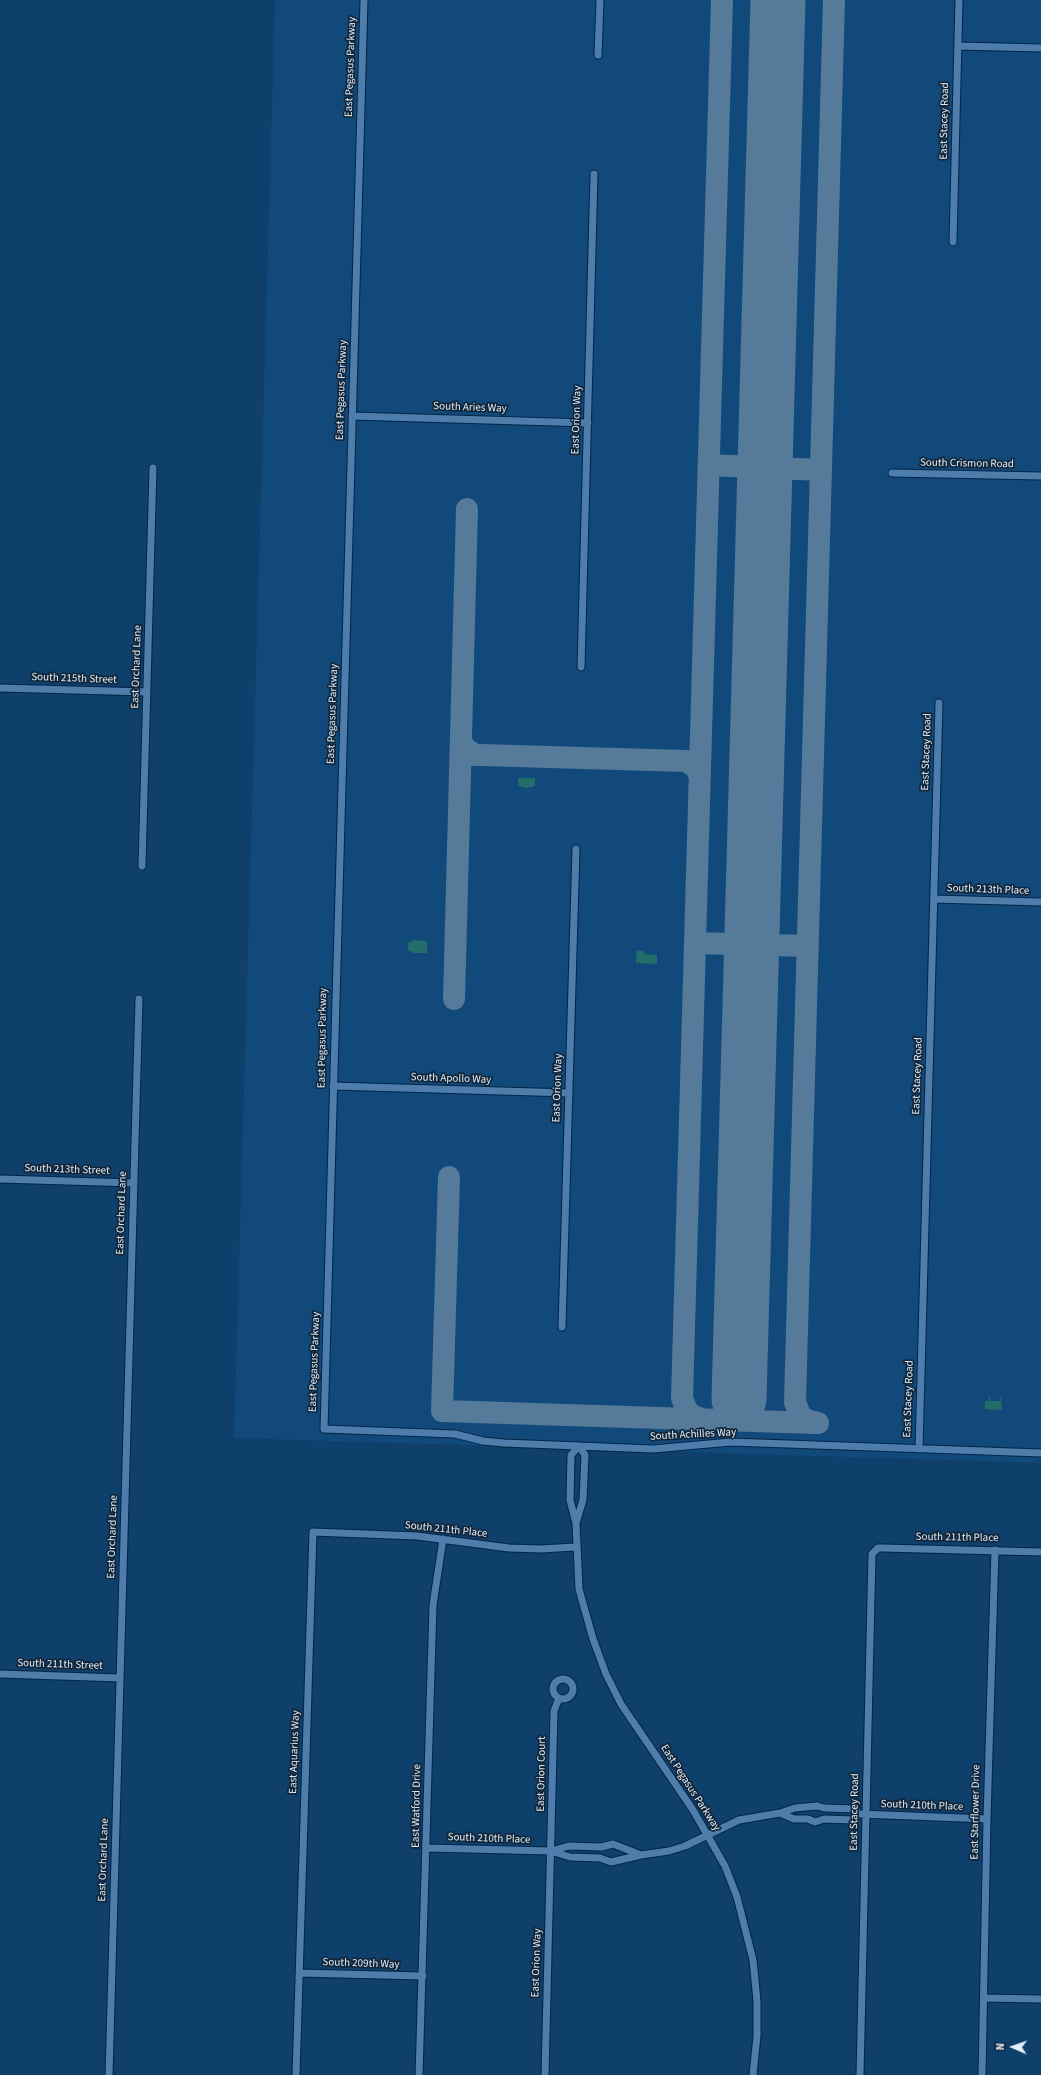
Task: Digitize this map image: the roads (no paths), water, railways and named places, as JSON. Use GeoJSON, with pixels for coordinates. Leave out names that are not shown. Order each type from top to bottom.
{"type":"FeatureCollection","features":[{"type":"Feature","properties":{"kind":"street","name":"East Pegasus Parkway"},"geometry":{"type":"LineString","coordinates":[[324,1429],[364,0]]}},
{"type":"Feature","properties":{"kind":"street"},"geometry":{"type":"LineString","coordinates":[[598,55],[600,0]]}},
{"type":"Feature","properties":{"kind":"street","name":"East Stacey Road"},"geometry":{"type":"LineString","coordinates":[[953,242],[959,0]]}},
{"type":"Feature","properties":{"kind":"street"},"geometry":{"type":"LineString","coordinates":[[958,46],[1041,48]]}},
{"type":"Feature","properties":{"kind":"street","name":"East Orion Way"},"geometry":{"type":"LineString","coordinates":[[581,667],[594,174]]}},
{"type":"Feature","properties":{"kind":"street","name":"South Aries Way"},"geometry":{"type":"LineString","coordinates":[[352,416],[588,423]]}},
{"type":"Feature","properties":{"kind":"street","name":"East Orchard Lane"},"geometry":{"type":"LineString","coordinates":[[142,866],[153,468]]}},
{"type":"Feature","properties":{"kind":"street","name":"South Crismon Road"},"geometry":{"type":"LineString","coordinates":[[892,473],[1041,476]]}},
{"type":"Feature","properties":{"kind":"street","name":"South 215th Street"},"geometry":{"type":"LineString","coordinates":[[0,688],[147,692]]}},
{"type":"Feature","properties":{"kind":"street","name":"East Stacey Road"},"geometry":{"type":"LineString","coordinates":[[919,1448],[939,703]]}},
{"type":"Feature","properties":{"kind":"street","name":"East Orion Way"},"geometry":{"type":"LineString","coordinates":[[562,1327],[576,849]]}},
{"type":"Feature","properties":{"kind":"street","name":"South 213th Place"},"geometry":{"type":"LineString","coordinates":[[934,899],[1041,902]]}},
{"type":"Feature","properties":{"kind":"street","name":"East Orchard Lane"},"geometry":{"type":"LineString","coordinates":[[109,2075],[139,999]]}},
{"type":"Feature","properties":{"kind":"street","name":"South Apollo Way"},"geometry":{"type":"LineString","coordinates":[[333,1086],[569,1093]]}},
{"type":"Feature","properties":{"kind":"street","name":"South 213th Street"},"geometry":{"type":"LineString","coordinates":[[0,1179],[134,1183]]}},
{"type":"Feature","properties":{"kind":"street","name":"South Achilles Way"},"geometry":{"type":"LineString","coordinates":[[324,1429],[454,1434],[483,1441],[504,1443],[668,1449],[731,1442],[1041,1453]]}},
{"type":"Feature","properties":{"kind":"street","name":"East Pegasus Parkway"},"geometry":{"type":"LineString","coordinates":[[576,1523],[570,1500],[571,1455],[579,1446],[585,1455],[582,1500],[576,1523],[576,1547],[581,1595],[592,1639],[606,1674],[621,1704],[708,1834],[725,1866],[737,1897],[753,1960],[757,2001],[757,2029],[753,2075]]}},
{"type":"Feature","properties":{"kind":"street","name":"South 211th Place"},"geometry":{"type":"LineString","coordinates":[[314,1532],[443,1539],[509,1548],[541,1549],[576,1547]]}},
{"type":"Feature","properties":{"kind":"street","name":"East Aquarius Way"},"geometry":{"type":"LineString","coordinates":[[296,2075],[314,1532]]}},
{"type":"Feature","properties":{"kind":"street","name":"East Watford Drive"},"geometry":{"type":"LineString","coordinates":[[420,2075],[433,1605],[443,1539]]}},
{"type":"Feature","properties":{"kind":"street","name":"South 211th Place"},"geometry":{"type":"LineString","coordinates":[[874,1551],[883,1548],[1041,1552]]}},
{"type":"Feature","properties":{"kind":"street","name":"East Starflower Drive"},"geometry":{"type":"LineString","coordinates":[[982,2075],[986,1819],[995,1550]]}},
{"type":"Feature","properties":{"kind":"street","name":"East Stacey Road"},"geometry":{"type":"LineString","coordinates":[[860,2075],[872,1554],[874,1551]]}},
{"type":"Feature","properties":{"kind":"street","name":"South 211th Street"},"geometry":{"type":"LineString","coordinates":[[0,1674],[120,1678]]}},
{"type":"Feature","properties":{"kind":"street","name":"East Orion Court"},"geometry":{"type":"LineString","coordinates":[[551,1852],[554,1711],[559,1698]]}},
{"type":"Feature","properties":{"kind":"street","name":"South 210th Place"},"geometry":{"type":"LineString","coordinates":[[427,1848],[551,1852],[570,1857],[611,1862],[641,1855],[669,1852],[739,1820],[780,1813],[795,1808],[817,1806],[824,1808],[856,1810],[857,1814],[866,1815],[986,1819]]}},
{"type":"Feature","properties":{"kind":"street"},"geometry":{"type":"LineString","coordinates":[[824,1808],[824,1820]]}},
{"type":"Feature","properties":{"kind":"street","name":"South 210th Place"},"geometry":{"type":"LineString","coordinates":[[780,1813],[794,1819],[808,1819],[815,1822],[824,1820],[854,1820],[857,1814]]}},
{"type":"Feature","properties":{"kind":"street","name":"South 210th Place"},"geometry":{"type":"LineString","coordinates":[[551,1852],[569,1846],[605,1846],[613,1844],[641,1855]]}},
{"type":"Feature","properties":{"kind":"street"},"geometry":{"type":"LineString","coordinates":[[604,1860],[605,1846]]}},
{"type":"Feature","properties":{"kind":"street","name":"East Orion Way"},"geometry":{"type":"LineString","coordinates":[[545,2075],[551,1852]]}},
{"type":"Feature","properties":{"kind":"street","name":"South 209th Way"},"geometry":{"type":"LineString","coordinates":[[299,1973],[422,1976]]}},
{"type":"Feature","properties":{"kind":"street"},"geometry":{"type":"LineString","coordinates":[[984,1998],[1041,1999]]}}]}
